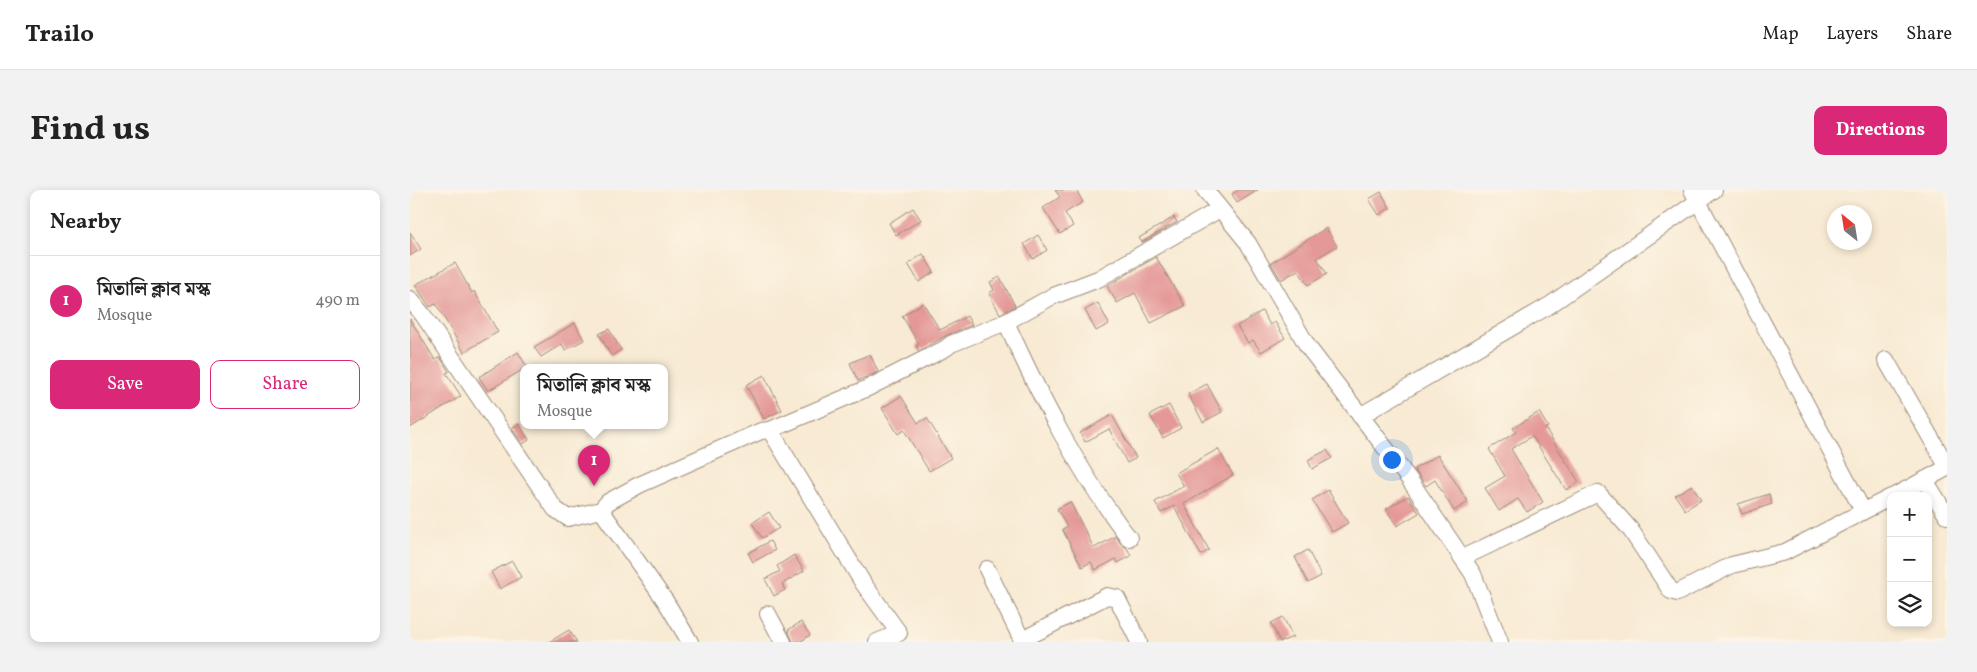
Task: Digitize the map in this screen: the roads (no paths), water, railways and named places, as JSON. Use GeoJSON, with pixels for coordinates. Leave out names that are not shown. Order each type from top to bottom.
{"type":"FeatureCollection","features":[{"type":"Feature","properties":{"kind":"street"},"geometry":{"type":"LineString","coordinates":[[1205,190],[1248,243],[1308,347],[1409,479],[1473,574],[1500,642]]}},
{"type":"Feature","properties":{"kind":"street"},"geometry":{"type":"LineString","coordinates":[[1360,416],[1550,305],[1695,195],[1714,190]]}},
{"type":"Feature","properties":{"kind":"street"},"geometry":{"type":"LineString","coordinates":[[1695,195],[1863,512]]}},
{"type":"Feature","properties":{"kind":"street"},"geometry":{"type":"LineString","coordinates":[[410,299],[423,315],[555,509],[568,518],[601,510],[608,502],[639,485],[761,431],[770,430],[868,388],[946,348],[950,344],[1006,322],[1051,297],[1098,279],[1220,209]]}},
{"type":"Feature","properties":{"kind":"street"},"geometry":{"type":"LineString","coordinates":[[1006,322],[1046,405],[1104,506],[1129,538]]}},
{"type":"Feature","properties":{"kind":"street"},"geometry":{"type":"LineString","coordinates":[[1886,360],[1947,467],[1900,492]]}},
{"type":"Feature","properties":{"kind":"street"},"geometry":{"type":"LineString","coordinates":[[770,430],[863,583],[899,633],[877,642]]}},
{"type":"Feature","properties":{"kind":"street"},"geometry":{"type":"LineString","coordinates":[[1925,480],[1947,516]]}},
{"type":"Feature","properties":{"kind":"street"},"geometry":{"type":"LineString","coordinates":[[1462,558],[1598,493],[1630,529],[1670,591],[1677,592],[1732,565],[1785,552],[1887,499]]}},
{"type":"Feature","properties":{"kind":"street"},"geometry":{"type":"LineString","coordinates":[[601,510],[666,602],[690,642]]}},
{"type":"Feature","properties":{"kind":"street"},"geometry":{"type":"LineString","coordinates":[[987,569],[1022,640],[1107,596],[1117,598],[1139,642]]}},
{"type":"Feature","properties":{"kind":"street"},"geometry":{"type":"LineString","coordinates":[[768,614],[783,642]]}},
{"type":"Feature","properties":{"kind":"place","name":"মিতালি ক্লাব মস্ক"},"geometry":{"type":"Point","coordinates":[594,486]}}]}
